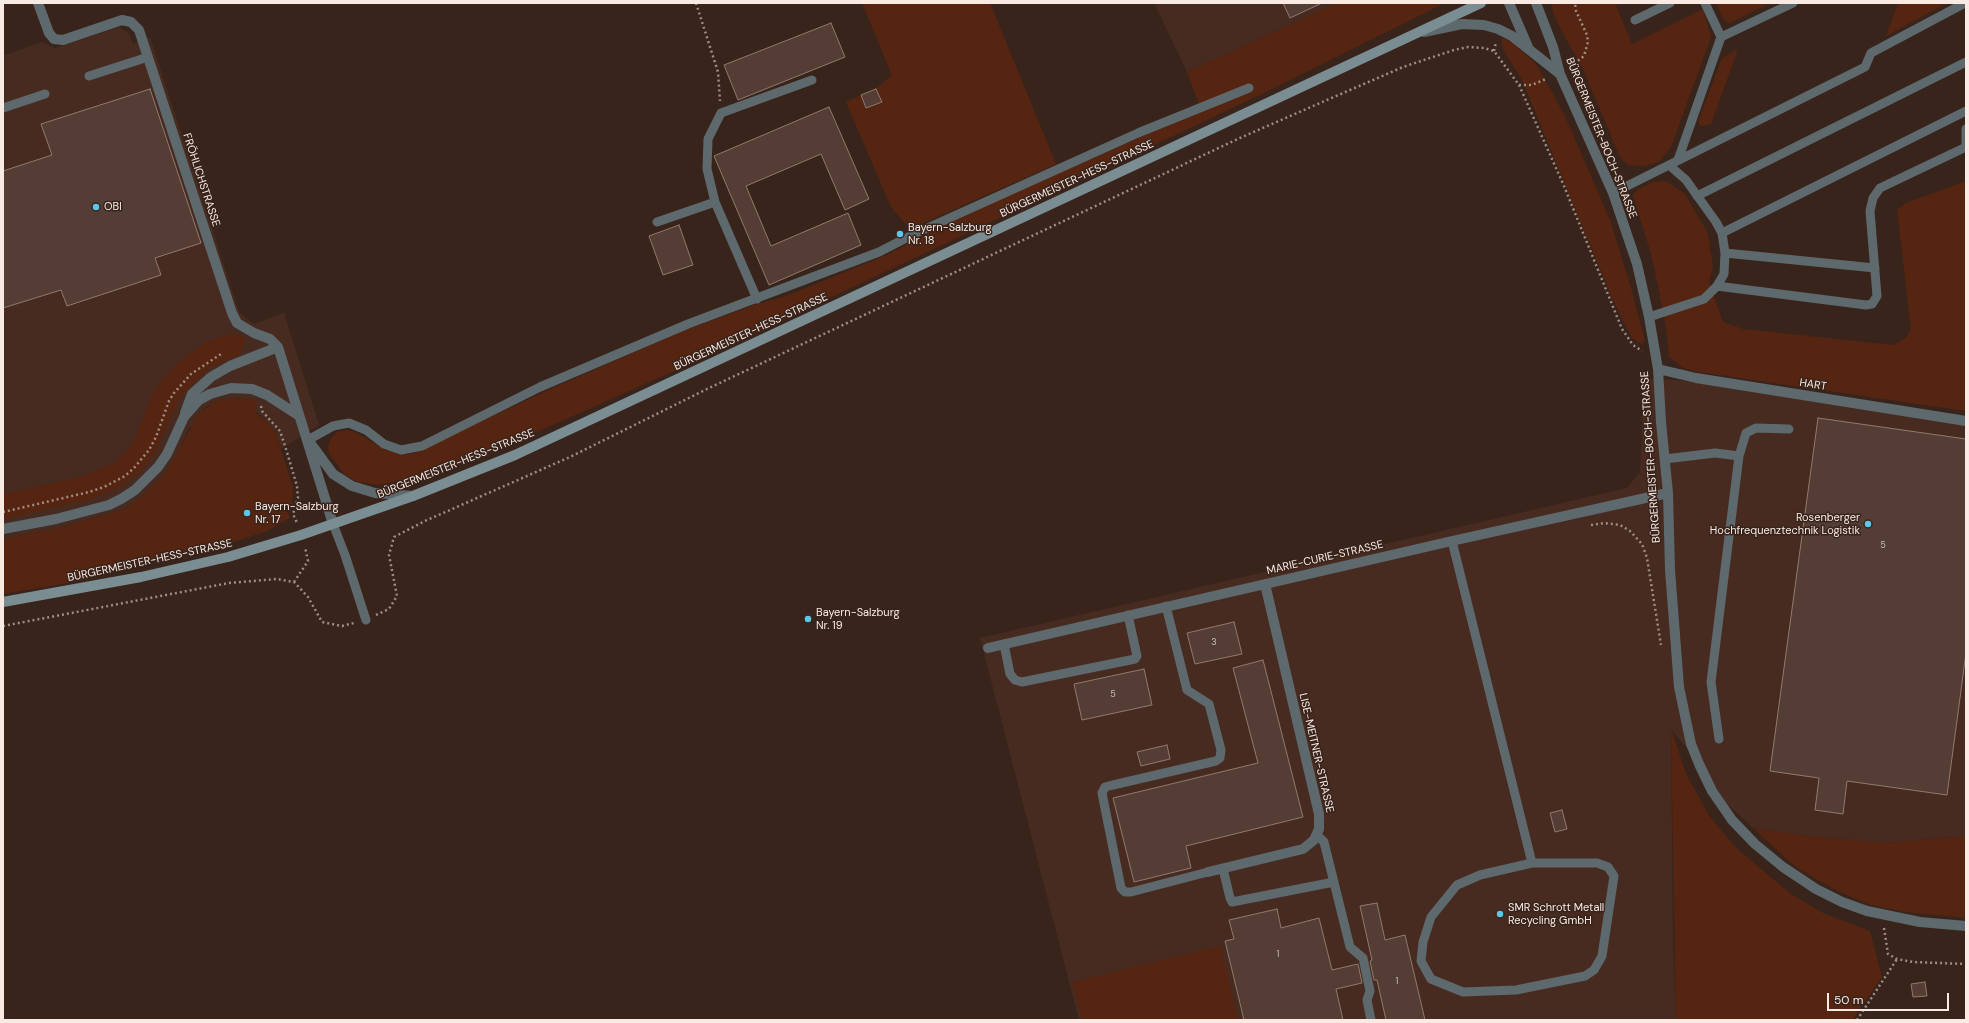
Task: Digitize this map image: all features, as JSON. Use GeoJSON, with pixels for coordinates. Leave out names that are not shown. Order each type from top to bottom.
{"type":"FeatureCollection","features":[{"type":"Feature","properties":{"kind":"main road","name":"BÜRGERMEISTER-HESS-STRASSE"},"geometry":{"type":"LineString","coordinates":[[3,602],[60,593],[228,557],[300,535],[413,496],[515,455],[1481,3]]}},
{"type":"Feature","properties":{"kind":"street","name":"FRÖHLICHSTRASSE"},"geometry":{"type":"LineString","coordinates":[[38,3],[50,34],[54,39],[63,40],[122,20],[131,22],[139,30],[232,313],[237,322],[254,333],[270,338],[278,347]]}},
{"type":"Feature","properties":{"kind":"street"},"geometry":{"type":"LineString","coordinates":[[1509,3],[1528,48]]}},
{"type":"Feature","properties":{"kind":"street","name":"BÜRGERMEISTER-BOCH-STRASSE"},"geometry":{"type":"LineString","coordinates":[[1536,3],[1553,47],[1560,74],[1613,193],[1637,264],[1649,316],[1658,369],[1668,493],[1670,570],[1679,688],[1685,722],[1691,744],[1712,791],[1741,829],[1755,844],[1783,867],[1816,889],[1842,902],[1867,911],[1888,916],[1966,926]]}},
{"type":"Feature","properties":{"kind":"street"},"geometry":{"type":"LineString","coordinates":[[1414,34],[1462,24],[1484,25],[1498,29],[1512,36],[1560,74]]}},
{"type":"Feature","properties":{"kind":"street"},"geometry":{"type":"LineString","coordinates":[[3,529],[56,519],[109,504],[121,499],[139,487],[158,468],[167,454],[184,417],[192,394],[211,377],[230,366],[278,347],[333,524]]}},
{"type":"Feature","properties":{"kind":"street","name":"HART"},"geometry":{"type":"LineString","coordinates":[[1658,369],[1696,378],[1966,421]]}},
{"type":"Feature","properties":{"kind":"street"},"geometry":{"type":"LineString","coordinates":[[184,417],[199,400],[210,394],[220,390],[241,388],[261,393],[298,415]]}},
{"type":"Feature","properties":{"kind":"street"},"geometry":{"type":"LineString","coordinates":[[308,440],[333,474],[352,486],[375,493],[413,496]]}},
{"type":"Feature","properties":{"kind":"street","name":"MARIE-CURIE-STRASSE"},"geometry":{"type":"LineString","coordinates":[[988,648],[1166,606],[1668,493]]}},
{"type":"Feature","properties":{"kind":"street","name":"LISE-MEITNER-STRASSE"},"geometry":{"type":"LineString","coordinates":[[1265,584],[1319,814],[1319,829],[1316,835]]}},
{"type":"Feature","properties":{"kind":"street"},"geometry":{"type":"LineString","coordinates":[[1208,872],[1303,849],[1310,844],[1316,835]]}},
{"type":"Feature","properties":{"kind":"lane"},"geometry":{"type":"LineString","coordinates":[[1635,20],[1670,3]]}},
{"type":"Feature","properties":{"kind":"lane"},"geometry":{"type":"LineString","coordinates":[[1678,160],[1721,37],[1705,3]]}},
{"type":"Feature","properties":{"kind":"lane"},"geometry":{"type":"LineString","coordinates":[[1721,37],[1793,3]]}},
{"type":"Feature","properties":{"kind":"lane"},"geometry":{"type":"LineString","coordinates":[[1613,193],[1866,67],[1871,53],[1965,3]]}},
{"type":"Feature","properties":{"kind":"lane"},"geometry":{"type":"LineString","coordinates":[[90,76],[148,57]]}},
{"type":"Feature","properties":{"kind":"lane"},"geometry":{"type":"LineString","coordinates":[[1697,196],[1966,62]]}},
{"type":"Feature","properties":{"kind":"lane"},"geometry":{"type":"LineString","coordinates":[[757,299],[715,202],[708,169],[708,139],[720,113],[812,80]]}},
{"type":"Feature","properties":{"kind":"lane"},"geometry":{"type":"LineString","coordinates":[[308,440],[333,426],[350,423],[366,430],[384,444],[401,450],[422,446],[540,387],[688,324],[879,252],[914,234],[1138,133],[1249,88]]}},
{"type":"Feature","properties":{"kind":"lane"},"geometry":{"type":"LineString","coordinates":[[3,108],[45,94]]}},
{"type":"Feature","properties":{"kind":"lane"},"geometry":{"type":"LineString","coordinates":[[1722,233],[1966,111]]}},
{"type":"Feature","properties":{"kind":"lane"},"geometry":{"type":"LineString","coordinates":[[1717,286],[1866,305],[1872,304],[1877,296],[1870,211],[1873,198],[1880,188],[1966,147],[1966,129]]}},
{"type":"Feature","properties":{"kind":"lane"},"geometry":{"type":"LineString","coordinates":[[1649,316],[1704,298],[1717,286],[1724,274],[1725,253],[1722,233],[1686,180],[1669,165]]}},
{"type":"Feature","properties":{"kind":"lane"},"geometry":{"type":"LineString","coordinates":[[657,222],[715,202]]}},
{"type":"Feature","properties":{"kind":"lane"},"geometry":{"type":"LineString","coordinates":[[1725,253],[1875,268]]}},
{"type":"Feature","properties":{"kind":"lane"},"geometry":{"type":"LineString","coordinates":[[1719,739],[1711,682],[1739,456],[1746,433],[1756,428],[1789,429]]}},
{"type":"Feature","properties":{"kind":"lane"},"geometry":{"type":"LineString","coordinates":[[1665,459],[1715,453],[1739,456]]}},
{"type":"Feature","properties":{"kind":"lane"},"geometry":{"type":"LineString","coordinates":[[333,524],[345,555],[366,620]]}},
{"type":"Feature","properties":{"kind":"lane"},"geometry":{"type":"LineString","coordinates":[[1452,541],[1532,863]]}},
{"type":"Feature","properties":{"kind":"lane"},"geometry":{"type":"LineString","coordinates":[[1166,606],[1187,690],[1209,704],[1221,750],[1220,758],[1216,761],[1105,787],[1102,793],[1122,888],[1125,892],[1131,892],[1208,872]]}},
{"type":"Feature","properties":{"kind":"lane"},"geometry":{"type":"LineString","coordinates":[[1004,644],[1010,674],[1015,680],[1022,682],[1135,659],[1137,656],[1128,615]]}},
{"type":"Feature","properties":{"kind":"lane"},"geometry":{"type":"LineString","coordinates":[[1316,835],[1324,842],[1350,947],[1363,958],[1370,991],[1367,1000],[1371,1020]]}},
{"type":"Feature","properties":{"kind":"lane"},"geometry":{"type":"LineString","coordinates":[[1532,863],[1597,863],[1608,867],[1614,876],[1602,956],[1594,970],[1585,976],[1516,990],[1463,992],[1431,979],[1421,961],[1423,942],[1431,917],[1457,885],[1480,875],[1532,863]]}},
{"type":"Feature","properties":{"kind":"lane"},"geometry":{"type":"LineString","coordinates":[[1223,869],[1232,902],[1334,882]]}},
{"type":"Feature","properties":{"kind":"path"},"geometry":{"type":"LineString","coordinates":[[696,3],[718,72],[720,113]]}},
{"type":"Feature","properties":{"kind":"path"},"geometry":{"type":"LineString","coordinates":[[1519,85],[1532,85],[1560,74],[1584,56],[1587,49],[1587,35],[1576,11],[1575,3]]}},
{"type":"Feature","properties":{"kind":"path"},"geometry":{"type":"LineString","coordinates":[[3,626],[229,583],[277,579],[294,582],[308,597],[322,622],[342,626],[366,620],[389,609],[397,596],[389,555],[394,537],[425,521],[570,457],[707,389],[1242,137],[1403,67],[1454,50],[1468,47],[1484,48],[1494,51],[1519,85],[1564,186],[1622,329],[1634,345],[1642,350],[1656,355]]}},
{"type":"Feature","properties":{"kind":"path"},"geometry":{"type":"LineString","coordinates":[[3,512],[89,492],[104,487],[125,476],[149,450],[156,437],[169,401],[174,393],[202,365],[224,353]]}},
{"type":"Feature","properties":{"kind":"path"},"geometry":{"type":"LineString","coordinates":[[261,393],[262,411],[280,432],[297,486],[298,498],[293,514],[308,561],[294,582]]}},
{"type":"Feature","properties":{"kind":"path"},"geometry":{"type":"LineString","coordinates":[[1575,514],[1588,526],[1604,523],[1620,525],[1630,531],[1642,544],[1647,558],[1662,650]]}},
{"type":"Feature","properties":{"kind":"path"},"geometry":{"type":"LineString","coordinates":[[1888,916],[1884,929],[1888,954],[1897,959],[1913,962],[1966,964]]}},
{"type":"Feature","properties":{"kind":"path"},"geometry":{"type":"LineString","coordinates":[[1877,928],[1891,930]]}},
{"type":"Feature","properties":{"kind":"path"},"geometry":{"type":"LineString","coordinates":[[1857,1020],[1897,959]]}},
{"type":"Feature","properties":{"kind":"shaded area"},"geometry":{"type":"Polygon","coordinates":[[[862,3],[990,3],[1056,164],[910,229],[891,207],[846,102],[861,95],[866,108],[882,103],[876,89],[892,75],[862,3]]]}},
{"type":"Feature","properties":{"kind":"shaded area"},"geometry":{"type":"Polygon","coordinates":[[[1154,3],[1337,3],[1187,72],[1154,3]]]}},
{"type":"Feature","properties":{"kind":"shaded area"},"geometry":{"type":"Polygon","coordinates":[[[1337,3],[1445,3],[1262,94],[694,362],[492,452],[461,464],[400,481],[378,485],[358,482],[345,475],[329,454],[328,447],[330,440],[337,432],[346,430],[355,432],[386,450],[400,454],[412,454],[546,391],[681,332],[754,305],[786,296],[889,254],[937,228],[1059,172],[1200,112],[1199,104],[1187,72],[1337,3]]]}},
{"type":"Feature","properties":{"kind":"shaded area"},"geometry":{"type":"Polygon","coordinates":[[[1552,3],[1623,3],[1616,6],[1632,44],[1703,9],[1711,37],[1671,147],[1659,162],[1644,166],[1628,165],[1620,157],[1582,67],[1561,30],[1553,12],[1552,3]]]}},
{"type":"Feature","properties":{"kind":"shaded area"},"geometry":{"type":"Polygon","coordinates":[[[1716,3],[1770,3],[1730,23],[1724,20],[1716,3]]]}},
{"type":"Feature","properties":{"kind":"shaded area"},"geometry":{"type":"Polygon","coordinates":[[[1898,3],[1947,3],[1886,36],[1898,3]]]}},
{"type":"Feature","properties":{"kind":"shaded area"},"geometry":{"type":"Polygon","coordinates":[[[119,27],[128,32],[133,44],[150,37],[239,312],[254,324],[284,313],[319,425],[281,449],[276,433],[263,418],[241,398],[231,398],[214,402],[205,408],[187,432],[175,459],[166,473],[141,498],[126,508],[58,528],[3,539],[3,56],[42,42],[55,48],[119,27]]]}},
{"type":"Feature","properties":{"kind":"shaded area"},"geometry":{"type":"Polygon","coordinates":[[[1502,38],[1513,43],[1536,64],[1564,114],[1610,220],[1631,288],[1644,338],[1643,345],[1632,338],[1612,298],[1522,80],[1502,46],[1502,38]]]}},
{"type":"Feature","properties":{"kind":"shaded area"},"geometry":{"type":"Polygon","coordinates":[[[1738,49],[1711,124],[1701,126],[1698,122],[1722,58],[1738,49]]]}},
{"type":"Feature","properties":{"kind":"shaded area"},"geometry":{"type":"Polygon","coordinates":[[[1665,181],[1684,193],[1707,231],[1713,266],[1709,283],[1723,322],[1743,329],[1893,345],[1906,338],[1911,329],[1897,210],[1906,203],[1966,181],[1966,411],[1699,372],[1684,368],[1669,357],[1667,333],[1651,254],[1633,195],[1638,189],[1653,182],[1665,181]]]}},
{"type":"Feature","properties":{"kind":"shaded area"},"geometry":{"type":"Polygon","coordinates":[[[230,333],[244,337],[245,342],[239,355],[217,364],[206,371],[180,397],[155,453],[139,473],[118,488],[91,499],[3,519],[3,494],[84,476],[115,462],[134,441],[153,393],[160,382],[180,361],[192,352],[205,343],[230,333]]]}},
{"type":"Feature","properties":{"kind":"shaded area"},"geometry":{"type":"Polygon","coordinates":[[[1644,379],[1678,380],[1966,425],[1966,836],[1885,843],[1799,835],[1753,828],[1724,801],[1700,764],[1671,729],[1673,942],[1676,1020],[1079,1020],[980,638],[1627,488],[1640,472],[1644,379]]]}},
{"type":"Feature","properties":{"kind":"shaded area"},"geometry":{"type":"Polygon","coordinates":[[[231,398],[257,401],[256,413],[270,425],[276,434],[293,487],[292,505],[287,511],[290,518],[267,531],[237,541],[62,584],[3,594],[3,539],[58,528],[126,508],[141,498],[166,473],[198,415],[214,402],[231,398]]]}},
{"type":"Feature","properties":{"kind":"shaded area"},"geometry":{"type":"Polygon","coordinates":[[[1671,728],[1686,774],[1710,817],[1736,848],[1791,894],[1823,913],[1870,931],[1882,977],[1852,1020],[1676,1020],[1671,728]]]}},
{"type":"Feature","properties":{"kind":"shaded area"},"geometry":{"type":"Polygon","coordinates":[[[1753,828],[1799,835],[1885,843],[1966,836],[1966,918],[1905,912],[1871,905],[1838,891],[1797,868],[1753,828]]]}},
{"type":"Feature","properties":{"kind":"shaded area"},"geometry":{"type":"Polygon","coordinates":[[[1220,946],[1238,1020],[1082,1020],[1072,982],[1220,946]]]}},
{"type":"Feature","properties":{"kind":"building"},"geometry":{"type":"Polygon","coordinates":[[[1283,3],[1322,3],[1290,18],[1283,3]]]}},
{"type":"Feature","properties":{"kind":"building"},"geometry":{"type":"Polygon","coordinates":[[[831,23],[845,57],[738,100],[724,65],[831,23]]]}},
{"type":"Feature","properties":{"kind":"building","name":"OBI"},"geometry":{"type":"Polygon","coordinates":[[[150,89],[201,243],[155,258],[161,275],[67,306],[61,290],[3,308],[3,171],[52,155],[41,124],[150,89]]]}},
{"type":"Feature","properties":{"kind":"building"},"geometry":{"type":"Polygon","coordinates":[[[876,89],[882,102],[866,108],[861,95],[876,89]]]}},
{"type":"Feature","properties":{"kind":"building"},"geometry":{"type":"Polygon","coordinates":[[[829,107],[869,199],[845,210],[821,154],[746,186],[771,246],[848,213],[861,245],[769,285],[714,156],[829,107]]]}},
{"type":"Feature","properties":{"kind":"building"},"geometry":{"type":"Polygon","coordinates":[[[679,225],[693,265],[663,275],[649,236],[679,225]]]}},
{"type":"Feature","properties":{"kind":"building"},"geometry":{"type":"Polygon","coordinates":[[[1818,418],[1966,439],[1966,653],[1947,795],[1847,781],[1843,814],[1815,810],[1819,778],[1770,771],[1818,418]]]}},
{"type":"Feature","properties":{"kind":"building"},"geometry":{"type":"Polygon","coordinates":[[[1234,622],[1242,654],[1195,664],[1187,633],[1234,622]]]}},
{"type":"Feature","properties":{"kind":"building"},"geometry":{"type":"Polygon","coordinates":[[[1263,660],[1303,817],[1186,846],[1191,868],[1134,882],[1113,798],[1258,763],[1233,668],[1263,660]]]}},
{"type":"Feature","properties":{"kind":"building"},"geometry":{"type":"Polygon","coordinates":[[[1144,669],[1152,705],[1082,720],[1074,684],[1144,669]]]}},
{"type":"Feature","properties":{"kind":"building"},"geometry":{"type":"Polygon","coordinates":[[[1167,745],[1170,759],[1141,766],[1137,752],[1167,745]]]}},
{"type":"Feature","properties":{"kind":"building"},"geometry":{"type":"Polygon","coordinates":[[[1562,810],[1567,829],[1555,832],[1550,813],[1562,810]]]}},
{"type":"Feature","properties":{"kind":"building"},"geometry":{"type":"Polygon","coordinates":[[[1377,903],[1385,940],[1405,935],[1425,1020],[1386,1020],[1377,980],[1374,980],[1370,961],[1372,960],[1360,906],[1377,903]]]}},
{"type":"Feature","properties":{"kind":"building"},"geometry":{"type":"Polygon","coordinates":[[[1277,909],[1281,928],[1319,918],[1332,970],[1358,964],[1362,983],[1336,989],[1343,1020],[1244,1020],[1225,941],[1234,939],[1229,920],[1277,909]]]}},
{"type":"Feature","properties":{"kind":"building"},"geometry":{"type":"Polygon","coordinates":[[[1925,982],[1927,996],[1913,997],[1911,984],[1925,982]]]}},
{"type":"Feature","properties":{"kind":"place","name":"OBI"},"geometry":{"type":"Point","coordinates":[96,207]}},
{"type":"Feature","properties":{"kind":"place","name":"Bayern-Salzburg Nr. 18"},"geometry":{"type":"Point","coordinates":[900,234]}},
{"type":"Feature","properties":{"kind":"place","name":"Bayern-Salzburg Nr. 17"},"geometry":{"type":"Point","coordinates":[247,513]}},
{"type":"Feature","properties":{"kind":"place","name":"Rosenberger Hochfrequenztechnik Logistik"},"geometry":{"type":"Point","coordinates":[1868,524]}},
{"type":"Feature","properties":{"kind":"place","name":"Bayern-Salzburg Nr. 19"},"geometry":{"type":"Point","coordinates":[808,619]}},
{"type":"Feature","properties":{"kind":"place","name":"SMR Schrott Metall Recycling GmbH"},"geometry":{"type":"Point","coordinates":[1500,914]}}]}
